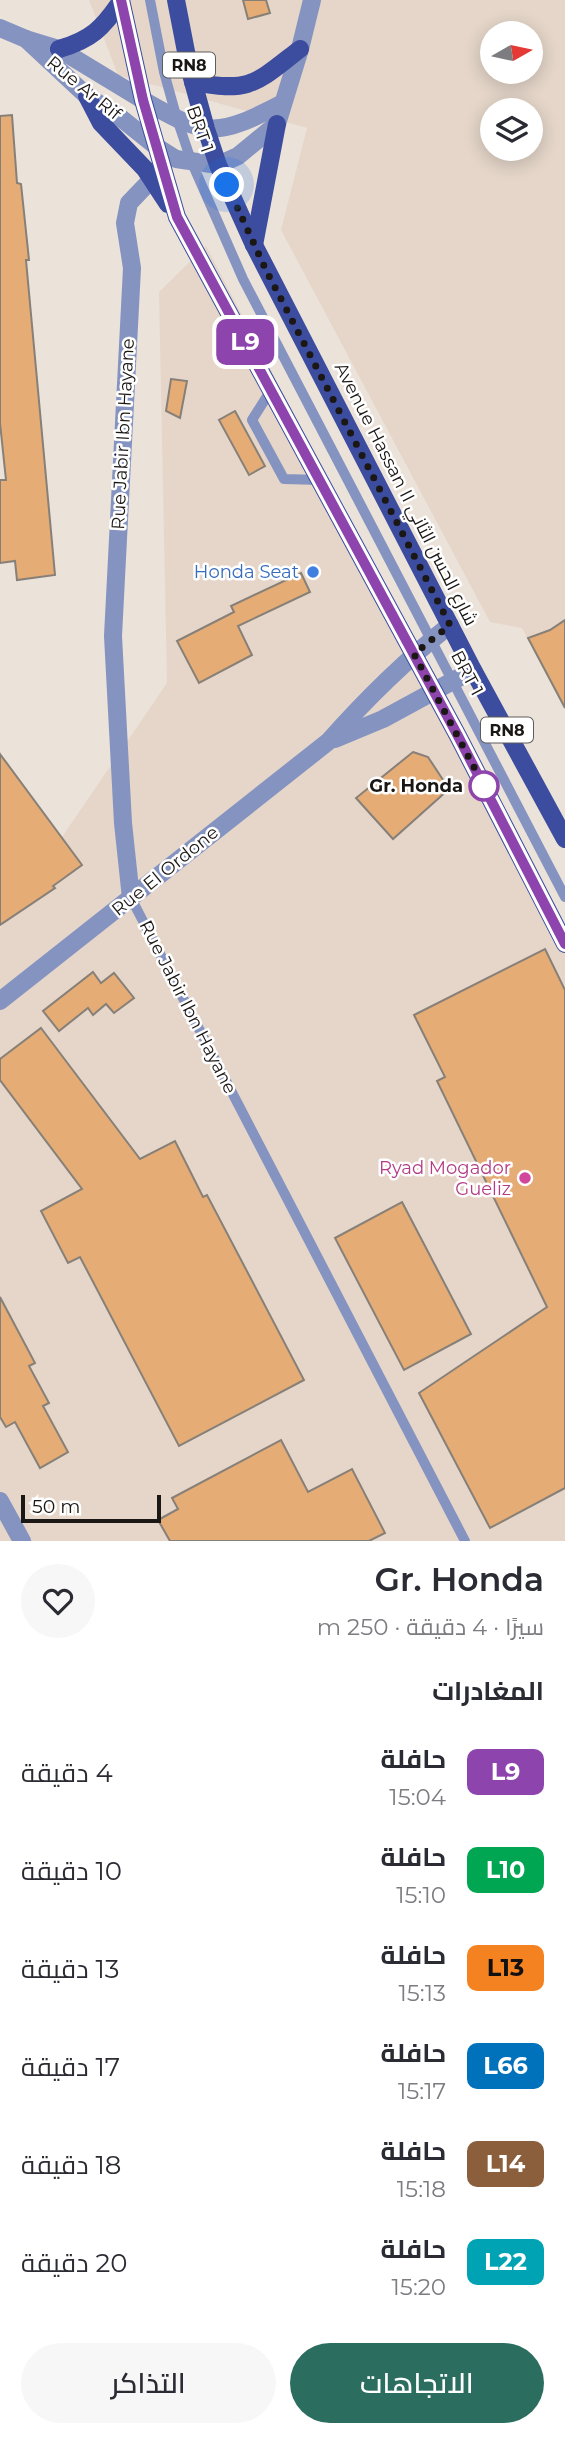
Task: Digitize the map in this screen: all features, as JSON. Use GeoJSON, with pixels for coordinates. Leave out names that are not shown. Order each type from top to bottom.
{"type":"FeatureCollection","features":[{"type":"Feature","properties":{"kind":"main road","name":"RN8"},"geometry":{"type":"LineString","coordinates":[[121,0],[143,100],[177,217],[414,654],[565,944]]}},
{"type":"Feature","properties":{"kind":"main road"},"geometry":{"type":"LineString","coordinates":[[59,49],[91,37],[99,31],[121,0]]}},
{"type":"Feature","properties":{"kind":"main road","name":"RN8"},"geometry":{"type":"LineString","coordinates":[[176,0],[193,82],[218,165]]}},
{"type":"Feature","properties":{"kind":"main road"},"geometry":{"type":"LineString","coordinates":[[193,82],[234,87],[250,84],[300,49]]}},
{"type":"Feature","properties":{"kind":"main road"},"geometry":{"type":"LineString","coordinates":[[88,96],[102,122],[152,179],[177,217]]}},
{"type":"Feature","properties":{"kind":"main road"},"geometry":{"type":"LineString","coordinates":[[254,245],[277,124]]}},
{"type":"Feature","properties":{"kind":"main road","name":"Avenue Hassan II شارع الحسن الثاني"},"geometry":{"type":"LineString","coordinates":[[218,165],[254,245],[473,670],[565,839]]}},
{"type":"Feature","properties":{"kind":"street"},"geometry":{"type":"LineString","coordinates":[[218,165],[238,156],[277,124],[300,49],[311,1]]}},
{"type":"Feature","properties":{"kind":"street","name":"Rue Ar Rif"},"geometry":{"type":"LineString","coordinates":[[0,28],[59,49],[177,119],[206,129]]}},
{"type":"Feature","properties":{"kind":"street","name":"Rue Ar Rif"},"geometry":{"type":"LineString","coordinates":[[26,39],[88,96],[117,115],[157,148],[176,159],[218,165]]}},
{"type":"Feature","properties":{"kind":"street"},"geometry":{"type":"LineString","coordinates":[[206,129],[241,125],[284,103]]}},
{"type":"Feature","properties":{"kind":"street","name":"Rue Jabir Ibn Hayane"},"geometry":{"type":"LineString","coordinates":[[131,898],[123,823],[113,636],[132,268],[125,223],[129,203],[152,179]]}},
{"type":"Feature","properties":{"kind":"street","name":"Rue El Ordone"},"geometry":{"type":"LineString","coordinates":[[0,1001],[329,741],[359,707],[414,654],[450,625]]}},
{"type":"Feature","properties":{"kind":"street","name":"Rue El Ordone"},"geometry":{"type":"LineString","coordinates":[[329,741],[383,719],[473,670]]}},
{"type":"Feature","properties":{"kind":"street"},"geometry":{"type":"LineString","coordinates":[[0,1501],[22,1541]]}},
{"type":"Feature","properties":{"kind":"lane","name":"BRT 1"},"geometry":{"type":"LineString","coordinates":[[150,0],[164,72],[177,119],[192,163],[243,279],[565,897]]}},
{"type":"Feature","properties":{"kind":"lane"},"geometry":{"type":"LineString","coordinates":[[271,390],[252,421],[284,480],[320,480]]}},
{"type":"Feature","properties":{"kind":"lane","name":"Rue Jabir Ibn Hayane"},"geometry":{"type":"LineString","coordinates":[[131,898],[465,1541]]}},
{"type":"Feature","properties":{"kind":"shaded area"},"geometry":{"type":"Polygon","coordinates":[[[89,0],[565,0],[565,708],[522,628],[490,622],[281,230],[307,128],[118,75],[89,0]]]}},
{"type":"Feature","properties":{"kind":"shaded area"},"geometry":{"type":"Polygon","coordinates":[[[206,246],[565,933],[565,1541],[0,1541],[0,928],[167,683],[159,292],[206,246]]]}},
{"type":"Feature","properties":{"kind":"building"},"geometry":{"type":"Polygon","coordinates":[[[243,0],[266,0],[270,13],[248,19],[243,0]]]}},
{"type":"Feature","properties":{"kind":"building"},"geometry":{"type":"Polygon","coordinates":[[[12,115],[17,183],[21,184],[29,260],[26,260],[55,575],[17,580],[15,561],[0,563],[0,480],[6,480],[0,423],[0,116],[12,115]]]}},
{"type":"Feature","properties":{"kind":"building"},"geometry":{"type":"Polygon","coordinates":[[[171,379],[187,381],[180,418],[166,411],[171,379]]]}},
{"type":"Feature","properties":{"kind":"building"},"geometry":{"type":"Polygon","coordinates":[[[235,411],[265,466],[249,475],[219,420],[235,411]]]}},
{"type":"Feature","properties":{"kind":"building"},"geometry":{"type":"Polygon","coordinates":[[[301,573],[310,592],[238,626],[252,655],[199,683],[177,641],[234,612],[231,606],[301,573]]]}},
{"type":"Feature","properties":{"kind":"building"},"geometry":{"type":"Polygon","coordinates":[[[565,620],[565,708],[528,638],[550,630],[565,620]]]}},
{"type":"Feature","properties":{"kind":"building"},"geometry":{"type":"Polygon","coordinates":[[[413,752],[428,757],[449,789],[393,839],[356,798],[413,752]]]}},
{"type":"Feature","properties":{"kind":"building"},"geometry":{"type":"Polygon","coordinates":[[[0,754],[82,865],[53,886],[55,888],[0,925],[0,754]]]}},
{"type":"Feature","properties":{"kind":"building"},"geometry":{"type":"Polygon","coordinates":[[[545,949],[565,990],[565,1488],[490,1528],[419,1393],[547,1307],[437,1081],[445,1077],[414,1015],[545,949]]]}},
{"type":"Feature","properties":{"kind":"building"},"geometry":{"type":"Polygon","coordinates":[[[93,972],[101,983],[114,973],[134,998],[114,1013],[106,1004],[93,1015],[88,1008],[59,1031],[43,1011],[93,972]]]}},
{"type":"Feature","properties":{"kind":"building"},"geometry":{"type":"Polygon","coordinates":[[[41,1028],[140,1159],[175,1141],[203,1197],[207,1195],[304,1380],[179,1446],[80,1257],[68,1263],[41,1211],[82,1189],[0,1080],[0,1059],[41,1028]]]}},
{"type":"Feature","properties":{"kind":"building"},"geometry":{"type":"Polygon","coordinates":[[[402,1202],[471,1334],[404,1370],[335,1238],[402,1202]]]}},
{"type":"Feature","properties":{"kind":"building"},"geometry":{"type":"Polygon","coordinates":[[[0,1297],[35,1363],[29,1366],[49,1403],[43,1406],[68,1452],[40,1468],[15,1422],[6,1427],[0,1417],[0,1297]]]}},
{"type":"Feature","properties":{"kind":"building"},"geometry":{"type":"Polygon","coordinates":[[[281,1440],[308,1492],[352,1469],[385,1533],[369,1541],[170,1541],[158,1520],[178,1509],[172,1498],[281,1440]]]}},
{"type":"Feature","properties":{"kind":"bus line","name":"L9"},"geometry":{"type":"LineString","coordinates":[[121,0],[143,100],[177,217],[458,736],[565,944]]}},
{"type":"Feature","properties":{"kind":"place","name":"Honda Seat"},"geometry":{"type":"Point","coordinates":[313,572]}},
{"type":"Feature","properties":{"kind":"place","name":"Gr. Honda"},"geometry":{"type":"Point","coordinates":[484,786]}},
{"type":"Feature","properties":{"kind":"place","name":"Ryad Mogador Gueliz"},"geometry":{"type":"Point","coordinates":[525,1178]}},
{"type":"Feature","properties":{"kind":"route"},"geometry":{"type":"LineString","coordinates":[[227,185],[266,270],[450,625],[414,654],[484,786]]}}]}
